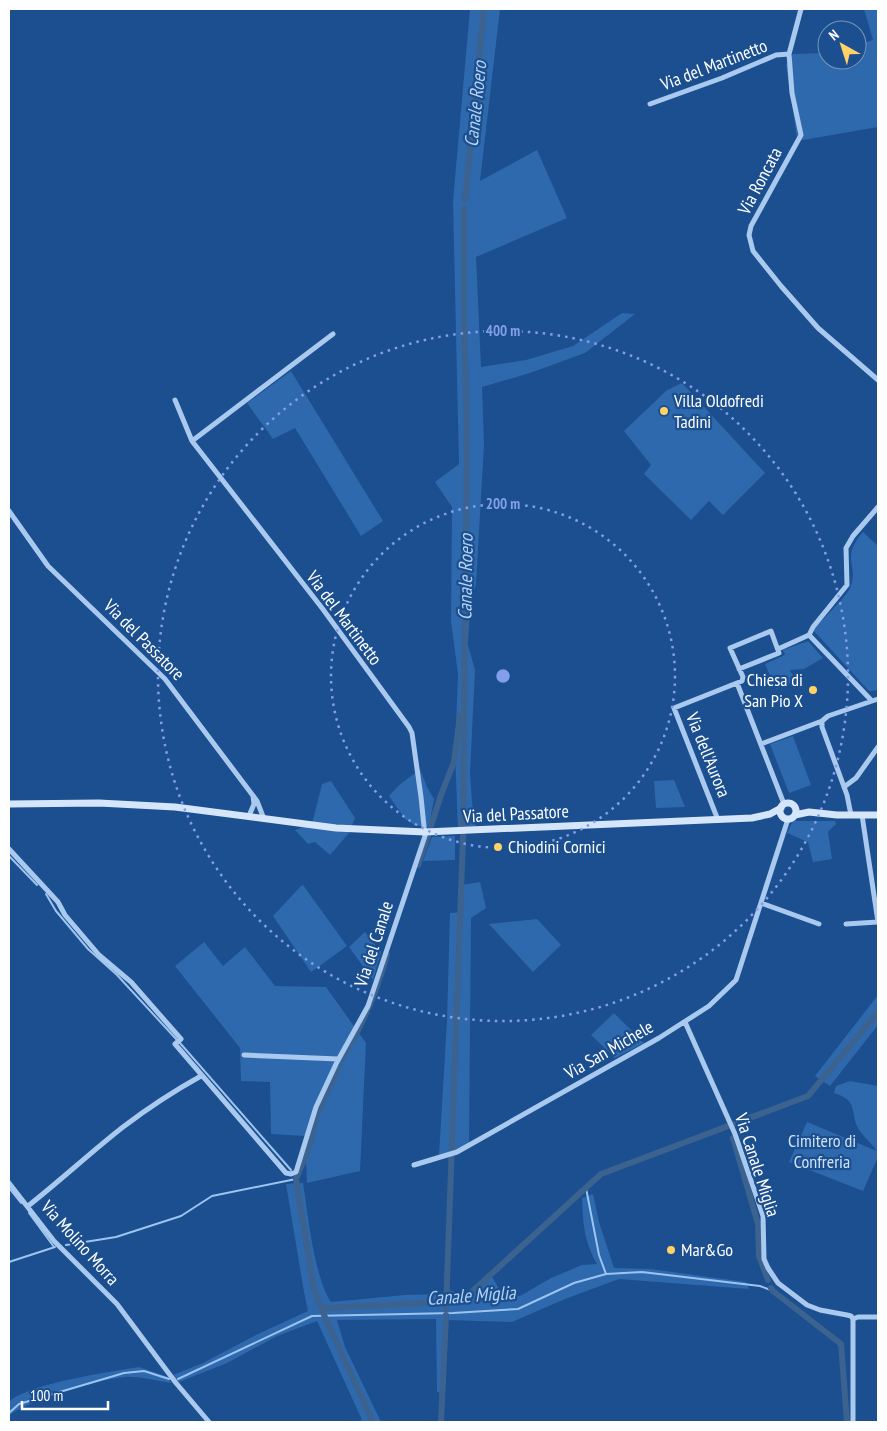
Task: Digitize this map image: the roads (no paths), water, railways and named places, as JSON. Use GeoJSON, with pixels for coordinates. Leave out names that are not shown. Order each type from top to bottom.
{"type":"FeatureCollection","features":[{"type":"Feature","properties":{"kind":"street","name":"Via Roncata"},"geometry":{"type":"LineString","coordinates":[[801,9],[789,54],[792,92],[801,135],[751,226],[749,235],[753,251],[818,328],[878,380]]}},
{"type":"Feature","properties":{"kind":"street","name":"Via del Martinetto"},"geometry":{"type":"LineString","coordinates":[[650,104],[722,78],[776,55],[789,54]]}},
{"type":"Feature","properties":{"kind":"street"},"geometry":{"type":"LineString","coordinates":[[192,441],[333,334]]}},
{"type":"Feature","properties":{"kind":"street","name":"Via del Martinetto"},"geometry":{"type":"LineString","coordinates":[[175,400],[192,441],[322,608],[409,727],[421,797],[424,832]]}},
{"type":"Feature","properties":{"kind":"street"},"geometry":{"type":"LineString","coordinates":[[778,649],[809,635],[813,627],[847,585],[846,548],[853,536],[878,507]]}},
{"type":"Feature","properties":{"kind":"street","name":"Via del Passatore"},"geometry":{"type":"LineString","coordinates":[[9,511],[48,566],[165,679],[253,795],[264,819]]}},
{"type":"Feature","properties":{"kind":"street"},"geometry":{"type":"LineString","coordinates":[[739,669],[779,653],[771,631],[730,648],[742,681],[737,683],[761,744],[782,806],[791,814]]}},
{"type":"Feature","properties":{"kind":"street"},"geometry":{"type":"LineString","coordinates":[[809,635],[871,700]]}},
{"type":"Feature","properties":{"kind":"street","name":"Via dell'Aurora"},"geometry":{"type":"LineString","coordinates":[[718,820],[674,708],[737,683]]}},
{"type":"Feature","properties":{"kind":"street"},"geometry":{"type":"LineString","coordinates":[[761,744],[822,721],[828,716],[878,699]]}},
{"type":"Feature","properties":{"kind":"street"},"geometry":{"type":"LineString","coordinates":[[822,721],[821,724],[844,787],[851,815]]}},
{"type":"Feature","properties":{"kind":"street"},"geometry":{"type":"LineString","coordinates":[[844,787],[856,778],[878,747]]}},
{"type":"Feature","properties":{"kind":"street"},"geometry":{"type":"LineString","coordinates":[[249,816],[254,804],[253,795]]}},
{"type":"Feature","properties":{"kind":"street"},"geometry":{"type":"LineString","coordinates":[[782,806],[789,802],[791,814]]}},
{"type":"Feature","properties":{"kind":"street","name":"Via del Passatore"},"geometry":{"type":"LineString","coordinates":[[9,804],[100,803],[181,808],[336,828],[424,832],[718,820],[809,812],[878,815]]}},
{"type":"Feature","properties":{"kind":"street","name":"Via del Passatore"},"geometry":{"type":"LineString","coordinates":[[770,814],[782,806]]}},
{"type":"Feature","properties":{"kind":"street","name":"Via San Michele"},"geometry":{"type":"LineString","coordinates":[[414,1165],[454,1153],[601,1072],[709,1006],[736,980],[791,814]]}},
{"type":"Feature","properties":{"kind":"street"},"geometry":{"type":"LineString","coordinates":[[846,924],[878,922],[862,815]]}},
{"type":"Feature","properties":{"kind":"street","name":"Via del Canale"},"geometry":{"type":"LineString","coordinates":[[201,1076],[286,1173],[291,1174],[297,1170],[316,1107],[338,1059],[368,1006],[424,832]]}},
{"type":"Feature","properties":{"kind":"street"},"geometry":{"type":"LineString","coordinates":[[9,849],[58,902],[64,915],[99,956],[132,982],[182,1039],[176,1044],[201,1076]]}},
{"type":"Feature","properties":{"kind":"street"},"geometry":{"type":"LineString","coordinates":[[761,904],[819,924]]}},
{"type":"Feature","properties":{"kind":"street","name":"Via Canale Miglia"},"geometry":{"type":"LineString","coordinates":[[685,1022],[731,1125],[763,1216],[764,1259],[773,1276],[795,1297],[807,1305],[820,1310],[851,1316],[853,1319]]}},
{"type":"Feature","properties":{"kind":"street"},"geometry":{"type":"LineString","coordinates":[[244,1055],[338,1059]]}},
{"type":"Feature","properties":{"kind":"street","name":"Via Molino Morra"},"geometry":{"type":"LineString","coordinates":[[201,1076],[151,1106],[129,1122],[28,1206],[54,1240],[117,1304],[176,1384],[209,1422]]}},
{"type":"Feature","properties":{"kind":"street"},"geometry":{"type":"LineString","coordinates":[[9,1183],[28,1206]]}},
{"type":"Feature","properties":{"kind":"street"},"geometry":{"type":"LineString","coordinates":[[853,1422],[853,1319],[878,1316]]}},
{"type":"Feature","properties":{"kind":"waterway","name":"Canale Roero"},"geometry":{"type":"LineString","coordinates":[[465,199],[484,9]]}},
{"type":"Feature","properties":{"kind":"waterway","name":"Canale Roero"},"geometry":{"type":"LineString","coordinates":[[463,827],[467,443],[464,208]]}},
{"type":"Feature","properties":{"kind":"waterway"},"geometry":{"type":"LineString","coordinates":[[430,829],[454,762],[460,715]]}},
{"type":"Feature","properties":{"kind":"waterway"},"geometry":{"type":"LineString","coordinates":[[418,865],[428,836]]}},
{"type":"Feature","properties":{"kind":"waterway"},"geometry":{"type":"LineString","coordinates":[[446,1309],[463,836]]}},
{"type":"Feature","properties":{"kind":"waterway"},"geometry":{"type":"LineString","coordinates":[[9,856],[37,885]]}},
{"type":"Feature","properties":{"kind":"waterway"},"geometry":{"type":"LineString","coordinates":[[46,894],[56,911],[88,949],[117,975],[177,1040]]}},
{"type":"Feature","properties":{"kind":"waterway"},"geometry":{"type":"LineString","coordinates":[[352,1042],[372,1000],[387,955]]}},
{"type":"Feature","properties":{"kind":"waterway"},"geometry":{"type":"LineString","coordinates":[[447,1292],[464,1299],[601,1174],[808,1096],[878,1012]]}},
{"type":"Feature","properties":{"kind":"waterway"},"geometry":{"type":"LineString","coordinates":[[180,1043],[291,1170]]}},
{"type":"Feature","properties":{"kind":"waterway"},"geometry":{"type":"LineString","coordinates":[[342,1059],[349,1048]]}},
{"type":"Feature","properties":{"kind":"waterway"},"geometry":{"type":"LineString","coordinates":[[318,1113],[339,1066]]}},
{"type":"Feature","properties":{"kind":"waterway"},"geometry":{"type":"LineString","coordinates":[[311,1140],[316,1118]]}},
{"type":"Feature","properties":{"kind":"waterway"},"geometry":{"type":"LineString","coordinates":[[733,1138],[758,1224],[759,1256],[768,1280]]}},
{"type":"Feature","properties":{"kind":"waterway"},"geometry":{"type":"LineString","coordinates":[[310,1145],[296,1179],[314,1289],[373,1422]]}},
{"type":"Feature","properties":{"kind":"waterway"},"geometry":{"type":"LineString","coordinates":[[66,1245],[116,1237],[181,1216],[212,1196],[296,1179]]}},
{"type":"Feature","properties":{"kind":"waterway"},"geometry":{"type":"LineString","coordinates":[[9,1188],[21,1203]]}},
{"type":"Feature","properties":{"kind":"waterway"},"geometry":{"type":"LineString","coordinates":[[586,1188],[599,1255],[606,1274]]}},
{"type":"Feature","properties":{"kind":"waterway"},"geometry":{"type":"LineString","coordinates":[[29,1213],[54,1247]]}},
{"type":"Feature","properties":{"kind":"waterway"},"geometry":{"type":"LineString","coordinates":[[9,1262],[55,1247]]}},
{"type":"Feature","properties":{"kind":"waterway","name":"Canale Miglia"},"geometry":{"type":"LineString","coordinates":[[178,1379],[312,1316],[453,1313],[518,1309],[574,1283],[606,1274],[642,1272],[760,1286],[773,1291]]}},
{"type":"Feature","properties":{"kind":"waterway"},"geometry":{"type":"LineString","coordinates":[[771,1288],[841,1344],[847,1422]]}},
{"type":"Feature","properties":{"kind":"waterway"},"geometry":{"type":"LineString","coordinates":[[321,1306],[326,1308],[440,1302]]}},
{"type":"Feature","properties":{"kind":"waterway"},"geometry":{"type":"LineString","coordinates":[[441,1422],[446,1315]]}},
{"type":"Feature","properties":{"kind":"waterway","name":"Canale Miglia"},"geometry":{"type":"LineString","coordinates":[[9,1413],[19,1404],[124,1373],[144,1371],[169,1379]]}},
{"type":"Feature","properties":{"kind":"place","name":"Villa Oldofredi Tadini"},"geometry":{"type":"Point","coordinates":[664,411]}},
{"type":"Feature","properties":{"kind":"place","name":"Chiesa di San Pio X"},"geometry":{"type":"Point","coordinates":[813,690]}},
{"type":"Feature","properties":{"kind":"place","name":"Chiodini Cornici"},"geometry":{"type":"Point","coordinates":[498,847]}},
{"type":"Feature","properties":{"kind":"place","name":"Mar&Go"},"geometry":{"type":"Point","coordinates":[671,1250]}},
{"type":"Feature","properties":{"kind":"park label","name":"Cimitero di Confreria"},"geometry":{"type":"Point","coordinates":[822,1151]}}]}
